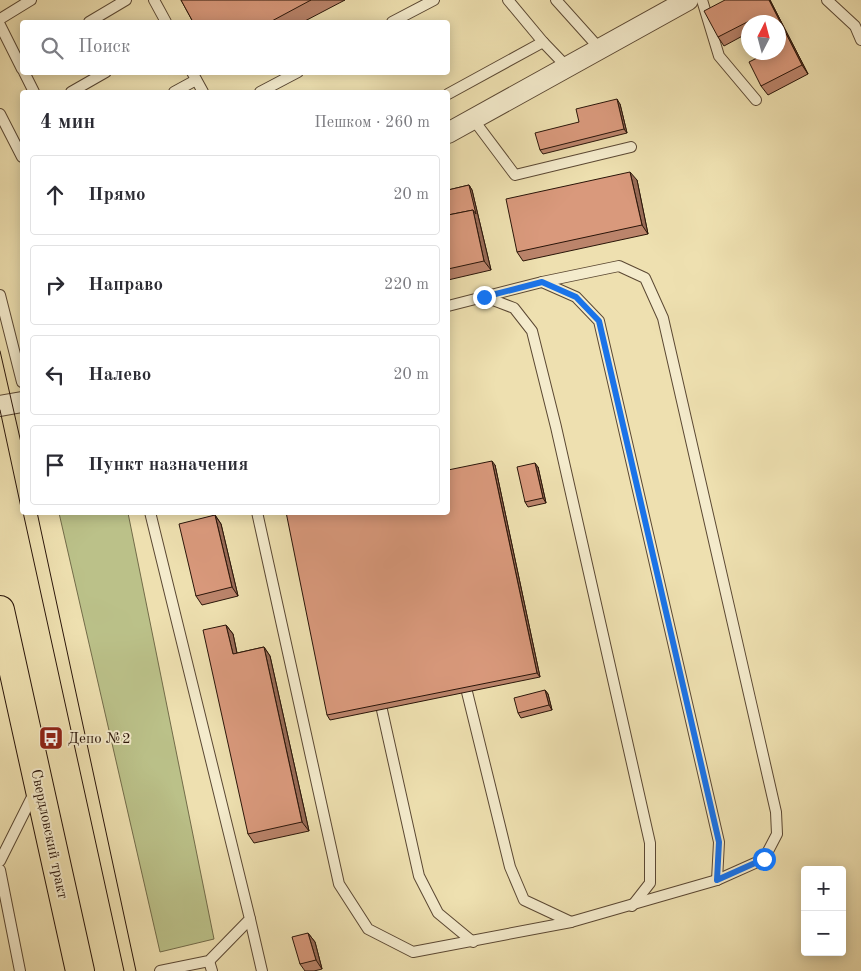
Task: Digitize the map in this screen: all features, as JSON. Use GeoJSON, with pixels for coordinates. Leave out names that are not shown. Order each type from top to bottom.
{"type":"FeatureCollection","features":[{"type":"Feature","properties":{"kind":"main road","name":"Свердловский тракт"},"geometry":{"type":"LineString","coordinates":[[0,610],[80,971]]}},
{"type":"Feature","properties":{"kind":"street"},"geometry":{"type":"LineString","coordinates":[[450,132],[600,49],[672,5],[688,0]]}},
{"type":"Feature","properties":{"kind":"street"},"geometry":{"type":"LineString","coordinates":[[0,406],[20,402]]}},
{"type":"Feature","properties":{"kind":"lane"},"geometry":{"type":"LineString","coordinates":[[0,19],[31,0]]}},
{"type":"Feature","properties":{"kind":"lane"},"geometry":{"type":"LineString","coordinates":[[93,20],[126,0]]}},
{"type":"Feature","properties":{"kind":"lane"},"geometry":{"type":"LineString","coordinates":[[154,0],[165,20]]}},
{"type":"Feature","properties":{"kind":"lane"},"geometry":{"type":"LineString","coordinates":[[396,20],[434,0]]}},
{"type":"Feature","properties":{"kind":"lane"},"geometry":{"type":"LineString","coordinates":[[508,0],[567,67]]}},
{"type":"Feature","properties":{"kind":"lane"},"geometry":{"type":"LineString","coordinates":[[556,0],[600,49]]}},
{"type":"Feature","properties":{"kind":"lane"},"geometry":{"type":"LineString","coordinates":[[702,0],[719,56],[756,100]]}},
{"type":"Feature","properties":{"kind":"lane"},"geometry":{"type":"LineString","coordinates":[[827,0],[855,26],[861,40]]}},
{"type":"Feature","properties":{"kind":"lane"},"geometry":{"type":"LineString","coordinates":[[0,25],[20,63]]}},
{"type":"Feature","properties":{"kind":"lane"},"geometry":{"type":"LineString","coordinates":[[450,93],[543,42]]}},
{"type":"Feature","properties":{"kind":"lane"},"geometry":{"type":"LineString","coordinates":[[26,75],[33,90]]}},
{"type":"Feature","properties":{"kind":"lane"},"geometry":{"type":"LineString","coordinates":[[74,90],[101,75]]}},
{"type":"Feature","properties":{"kind":"lane"},"geometry":{"type":"LineString","coordinates":[[264,90],[292,75]]}},
{"type":"Feature","properties":{"kind":"lane"},"geometry":{"type":"LineString","coordinates":[[176,90],[194,76],[202,90]]}},
{"type":"Feature","properties":{"kind":"lane"},"geometry":{"type":"LineString","coordinates":[[0,114],[20,153]]}},
{"type":"Feature","properties":{"kind":"lane"},"geometry":{"type":"LineString","coordinates":[[472,119],[515,175],[631,147]]}},
{"type":"Feature","properties":{"kind":"lane"},"geometry":{"type":"LineString","coordinates":[[258,515],[339,884],[368,929],[413,952],[473,942],[571,922],[632,906],[717,880],[764,859],[776,834],[776,812],[663,318],[645,278],[619,266],[542,282],[450,306]]}},
{"type":"Feature","properties":{"kind":"lane"},"geometry":{"type":"LineString","coordinates":[[542,282],[576,297],[599,321],[719,842],[717,880]]}},
{"type":"Feature","properties":{"kind":"lane"},"geometry":{"type":"LineString","coordinates":[[0,295],[20,374]]}},
{"type":"Feature","properties":{"kind":"lane"},"geometry":{"type":"LineString","coordinates":[[484,297],[514,308],[532,331],[556,427],[650,843],[650,883],[632,906]]}},
{"type":"Feature","properties":{"kind":"lane"},"geometry":{"type":"LineString","coordinates":[[151,515],[262,971]]}},
{"type":"Feature","properties":{"kind":"lane"},"geometry":{"type":"LineString","coordinates":[[467,692],[510,867],[524,900],[571,922]]}},
{"type":"Feature","properties":{"kind":"lane"},"geometry":{"type":"LineString","coordinates":[[382,710],[419,876],[438,913],[473,942]]}},
{"type":"Feature","properties":{"kind":"lane"},"geometry":{"type":"LineString","coordinates":[[0,860],[39,783]]}},
{"type":"Feature","properties":{"kind":"lane"},"geometry":{"type":"LineString","coordinates":[[0,870],[20,971]]}},
{"type":"Feature","properties":{"kind":"lane"},"geometry":{"type":"LineString","coordinates":[[160,971],[211,966],[250,919]]}},
{"type":"Feature","properties":{"kind":"green space"},"geometry":{"type":"Polygon","coordinates":[[[59,515],[128,515],[214,939],[160,952],[59,515]]]}},
{"type":"Feature","properties":{"kind":"building"},"geometry":{"type":"Polygon","coordinates":[[[181,0],[311,0],[274,20],[192,20],[181,0]]]}},
{"type":"Feature","properties":{"kind":"building"},"geometry":{"type":"Polygon","coordinates":[[[725,0],[769,0],[777,15],[741,15],[741,25],[718,37],[704,11],[725,0]]]}},
{"type":"Feature","properties":{"kind":"building"},"geometry":{"type":"Polygon","coordinates":[[[786,33],[802,65],[761,86],[749,62],[753,60],[786,60],[786,33]]]}},
{"type":"Feature","properties":{"kind":"building"},"geometry":{"type":"Polygon","coordinates":[[[617,99],[624,129],[540,150],[535,133],[579,122],[576,109],[617,99]]]}},
{"type":"Feature","properties":{"kind":"building"},"geometry":{"type":"Polygon","coordinates":[[[630,172],[642,225],[517,252],[506,199],[630,172]]]}},
{"type":"Feature","properties":{"kind":"building"},"geometry":{"type":"Polygon","coordinates":[[[469,185],[476,214],[473,210],[450,215],[450,190],[469,185]]]}},
{"type":"Feature","properties":{"kind":"building"},"geometry":{"type":"Polygon","coordinates":[[[473,210],[484,261],[450,269],[450,215],[473,210]]]}},
{"type":"Feature","properties":{"kind":"building"},"geometry":{"type":"Polygon","coordinates":[[[492,461],[537,673],[327,715],[287,515],[450,515],[450,470],[492,461]]]}},
{"type":"Feature","properties":{"kind":"building"},"geometry":{"type":"Polygon","coordinates":[[[535,463],[543,498],[525,502],[517,467],[535,463]]]}},
{"type":"Feature","properties":{"kind":"building"},"geometry":{"type":"Polygon","coordinates":[[[215,515],[232,587],[196,596],[179,524],[215,515]]]}},
{"type":"Feature","properties":{"kind":"building"},"geometry":{"type":"Polygon","coordinates":[[[226,625],[233,654],[264,647],[302,822],[248,834],[203,630],[226,625]]]}},
{"type":"Feature","properties":{"kind":"building"},"geometry":{"type":"Polygon","coordinates":[[[545,690],[549,705],[518,713],[514,698],[545,690]]]}},
{"type":"Feature","properties":{"kind":"building"},"geometry":{"type":"Polygon","coordinates":[[[308,933],[316,960],[300,964],[292,937],[308,933]]]}},
{"type":"Feature","properties":{"kind":"tram line"},"geometry":{"type":"LineString","coordinates":[[0,351],[20,438]]}},
{"type":"Feature","properties":{"kind":"tram line"},"geometry":{"type":"LineString","coordinates":[[0,410],[20,503]]}},
{"type":"Feature","properties":{"kind":"tram line"},"geometry":{"type":"LineString","coordinates":[[24,515],[124,971]]}},
{"type":"Feature","properties":{"kind":"tram line"},"geometry":{"type":"LineString","coordinates":[[38,515],[136,971]]}},
{"type":"Feature","properties":{"kind":"place","name":"Депо №2"},"geometry":{"type":"Point","coordinates":[51,738]}},
{"type":"Feature","properties":{"kind":"route"},"geometry":{"type":"LineString","coordinates":[[484,297],[542,282],[576,297],[599,321],[719,842],[717,880],[764,859]]}}]}
